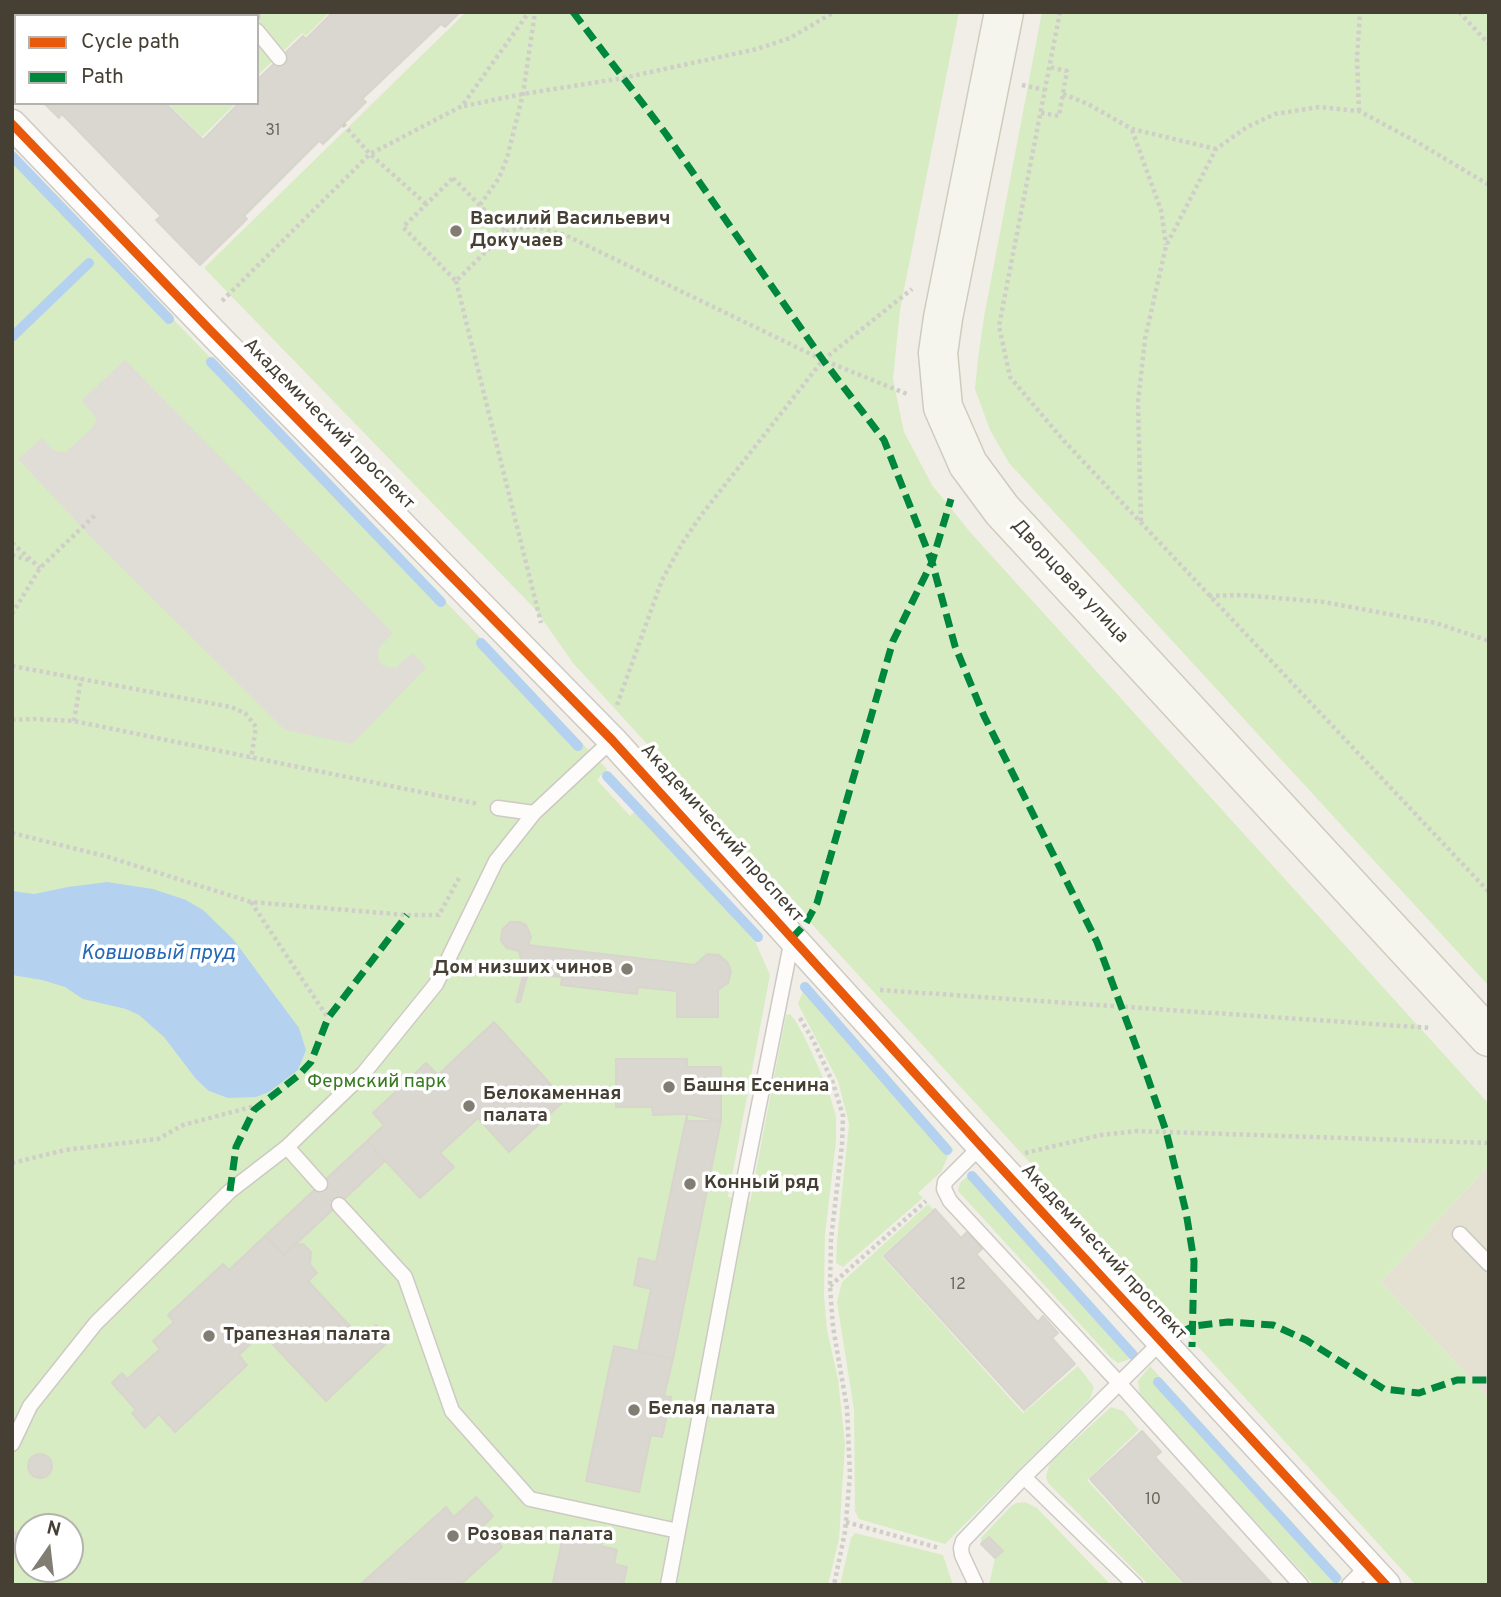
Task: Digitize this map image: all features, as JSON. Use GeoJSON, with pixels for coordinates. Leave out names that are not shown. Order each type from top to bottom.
{"type":"FeatureCollection","features":[{"type":"Feature","properties":{"kind":"main road","name":"Дворцовая улица"},"geometry":{"type":"LineString","coordinates":[[1004,12],[938,353],[943,407],[968,464],[1002,510],[1489,1037]]}},
{"type":"Feature","properties":{"kind":"street","name":"Академический проспект"},"geometry":{"type":"LineString","coordinates":[[12,124],[612,740],[1161,1342],[1368,1578]]}},
{"type":"Feature","properties":{"kind":"lane"},"geometry":{"type":"LineString","coordinates":[[259,33],[279,58]]}},
{"type":"Feature","properties":{"kind":"lane"},"geometry":{"type":"LineString","coordinates":[[12,1444],[30,1406],[96,1322],[230,1191],[287,1147],[363,1074],[436,984],[496,861],[534,813],[612,740]]}},
{"type":"Feature","properties":{"kind":"lane"},"geometry":{"type":"LineString","coordinates":[[498,808],[534,813]]}},
{"type":"Feature","properties":{"kind":"lane"},"geometry":{"type":"LineString","coordinates":[[668,1585],[792,938]]}},
{"type":"Feature","properties":{"kind":"lane"},"geometry":{"type":"LineString","coordinates":[[981,1146],[945,1182],[946,1196],[1301,1585]]}},
{"type":"Feature","properties":{"kind":"lane"},"geometry":{"type":"LineString","coordinates":[[287,1147],[320,1184]]}},
{"type":"Feature","properties":{"kind":"lane"},"geometry":{"type":"LineString","coordinates":[[338,1205],[405,1277],[452,1411],[530,1499],[678,1531]]}},
{"type":"Feature","properties":{"kind":"lane"},"geometry":{"type":"LineString","coordinates":[[1460,1234],[1489,1264]]}},
{"type":"Feature","properties":{"kind":"lane"},"geometry":{"type":"LineString","coordinates":[[976,1585],[962,1555],[963,1541],[1161,1342]]}},
{"type":"Feature","properties":{"kind":"lane"},"geometry":{"type":"LineString","coordinates":[[1024,1477],[1135,1585]]}},
{"type":"Feature","properties":{"kind":"path"},"geometry":{"type":"LineString","coordinates":[[462,106],[529,12]]}},
{"type":"Feature","properties":{"kind":"path"},"geometry":{"type":"LineString","coordinates":[[480,205],[499,178],[507,158],[523,94],[536,12]]}},
{"type":"Feature","properties":{"kind":"path"},"geometry":{"type":"LineString","coordinates":[[222,301],[370,154],[462,106],[623,78],[757,49],[790,38],[834,12]]}},
{"type":"Feature","properties":{"kind":"path"},"geometry":{"type":"LineString","coordinates":[[1060,12],[999,326],[1010,377],[1064,441],[1489,892]]}},
{"type":"Feature","properties":{"kind":"path"},"geometry":{"type":"LineString","coordinates":[[1359,111],[1357,58],[1360,12]]}},
{"type":"Feature","properties":{"kind":"path"},"geometry":{"type":"LineString","coordinates":[[1459,12],[1489,44]]}},
{"type":"Feature","properties":{"kind":"path"},"geometry":{"type":"LineString","coordinates":[[1041,113],[1059,116],[1063,94],[1067,71],[1049,68]]}},
{"type":"Feature","properties":{"kind":"path"},"geometry":{"type":"LineString","coordinates":[[1020,99],[1024,73]]}},
{"type":"Feature","properties":{"kind":"path"},"geometry":{"type":"LineString","coordinates":[[1022,85],[1045,90]]}},
{"type":"Feature","properties":{"kind":"path"},"geometry":{"type":"LineString","coordinates":[[1063,94],[1088,104],[1132,129],[1216,149]]}},
{"type":"Feature","properties":{"kind":"path"},"geometry":{"type":"LineString","coordinates":[[1142,522],[1138,402],[1145,339],[1166,246],[1216,149],[1247,127],[1275,114],[1319,107],[1359,111],[1489,185]]}},
{"type":"Feature","properties":{"kind":"path"},"geometry":{"type":"LineString","coordinates":[[344,124],[370,154],[426,204]]}},
{"type":"Feature","properties":{"kind":"path"},"geometry":{"type":"LineString","coordinates":[[1132,129],[1161,210],[1166,246]]}},
{"type":"Feature","properties":{"kind":"path"},"geometry":{"type":"LineString","coordinates":[[506,232],[453,178],[403,227],[456,281],[542,628]]}},
{"type":"Feature","properties":{"kind":"path"},"geometry":{"type":"LineString","coordinates":[[456,281],[506,232],[536,226],[565,235],[823,360],[907,394]]}},
{"type":"Feature","properties":{"kind":"path"},"geometry":{"type":"LineString","coordinates":[[614,712],[662,580],[702,514],[823,360],[919,284]]}},
{"type":"Feature","properties":{"kind":"path"},"geometry":{"type":"LineString","coordinates":[[12,614],[40,568],[95,515]]}},
{"type":"Feature","properties":{"kind":"path"},"geometry":{"type":"LineString","coordinates":[[12,543],[40,568]]}},
{"type":"Feature","properties":{"kind":"path"},"geometry":{"type":"LineString","coordinates":[[12,555],[32,561]]}},
{"type":"Feature","properties":{"kind":"path"},"geometry":{"type":"LineString","coordinates":[[1209,596],[1242,595],[1324,602],[1436,623],[1489,641]]}},
{"type":"Feature","properties":{"kind":"path"},"geometry":{"type":"LineString","coordinates":[[12,666],[231,707],[245,713],[256,727],[251,759]]}},
{"type":"Feature","properties":{"kind":"path"},"geometry":{"type":"LineString","coordinates":[[74,721],[81,678]]}},
{"type":"Feature","properties":{"kind":"path"},"geometry":{"type":"LineString","coordinates":[[12,720],[74,721],[498,808]]}},
{"type":"Feature","properties":{"kind":"path"},"geometry":{"type":"LineString","coordinates":[[12,833],[105,856],[251,902],[407,915],[439,915],[465,867]]}},
{"type":"Feature","properties":{"kind":"path"},"geometry":{"type":"LineString","coordinates":[[251,902],[328,1018]]}},
{"type":"Feature","properties":{"kind":"path"},"geometry":{"type":"LineString","coordinates":[[879,990],[1431,1028]]}},
{"type":"Feature","properties":{"kind":"path"},"geometry":{"type":"LineString","coordinates":[[781,992],[813,1040],[833,1083],[842,1116],[842,1144],[831,1239],[830,1286],[834,1327],[845,1383],[850,1440],[846,1522],[843,1549],[834,1585]]}},
{"type":"Feature","properties":{"kind":"path"},"geometry":{"type":"LineString","coordinates":[[12,1163],[65,1150],[158,1139],[183,1125],[259,1105]]}},
{"type":"Feature","properties":{"kind":"path"},"geometry":{"type":"LineString","coordinates":[[1017,1156],[1101,1135],[1137,1131],[1489,1143]]}},
{"type":"Feature","properties":{"kind":"path"},"geometry":{"type":"LineString","coordinates":[[830,1286],[925,1202]]}},
{"type":"Feature","properties":{"kind":"path"},"geometry":{"type":"LineString","coordinates":[[846,1522],[944,1549]]}},
{"type":"Feature","properties":{"kind":"shaded area"},"geometry":{"type":"Polygon","coordinates":[[[125,360],[393,633],[379,648],[378,659],[382,665],[395,668],[413,653],[426,668],[352,744],[285,730],[94,540],[18,459],[42,438],[55,451],[66,452],[91,429],[97,419],[82,400],[125,360]]]}},
{"type":"Feature","properties":{"kind":"shaded area"},"geometry":{"type":"Polygon","coordinates":[[[1489,1165],[1489,1399],[1381,1282],[1489,1165]]]}},
{"type":"Feature","properties":{"kind":"green space"},"geometry":{"type":"Polygon","coordinates":[[[12,12],[330,12],[306,36],[302,33],[259,74],[259,14],[14,14],[14,66],[12,12]]]}},
{"type":"Feature","properties":{"kind":"green space"},"geometry":{"type":"Polygon","coordinates":[[[466,12],[959,12],[900,310],[893,379],[904,432],[932,485],[970,532],[1489,1104],[1489,1165],[1381,1282],[1489,1399],[1489,1585],[1416,1585],[573,663],[535,609],[204,268],[466,12]]]}},
{"type":"Feature","properties":{"kind":"green space"},"geometry":{"type":"Polygon","coordinates":[[[1042,12],[1489,12],[1489,986],[1009,463],[990,430],[975,389],[978,359],[1042,12]]]}},
{"type":"Feature","properties":{"kind":"green space"},"geometry":{"type":"Polygon","coordinates":[[[169,105],[234,105],[202,137],[169,105]]]}},
{"type":"Feature","properties":{"kind":"green space","name":"Фермский парк"},"geometry":{"type":"Polygon","coordinates":[[[12,152],[607,769],[597,780],[630,816],[635,811],[755,941],[770,975],[728,1197],[750,1202],[786,1015],[790,1014],[795,1020],[805,1038],[826,1084],[836,1116],[836,1142],[825,1234],[824,1295],[827,1330],[838,1379],[845,1444],[839,1539],[828,1585],[12,1585],[12,152]]]}},
{"type":"Feature","properties":{"kind":"green space"},"geometry":{"type":"Polygon","coordinates":[[[810,987],[954,1150],[948,1156],[941,1172],[918,1193],[923,1198],[843,1267],[836,1263],[849,1124],[838,1081],[798,1004],[802,993],[810,987]]]}},
{"type":"Feature","properties":{"kind":"green space"},"geometry":{"type":"Polygon","coordinates":[[[973,1171],[1137,1352],[1130,1359],[1118,1363],[1111,1358],[958,1191],[960,1183],[973,1171]]]}},
{"type":"Feature","properties":{"kind":"green space"},"geometry":{"type":"Polygon","coordinates":[[[928,1204],[933,1209],[882,1256],[1023,1413],[1078,1366],[1094,1387],[1090,1399],[945,1544],[859,1519],[855,1511],[854,1410],[837,1302],[842,1282],[928,1204]]]}},
{"type":"Feature","properties":{"kind":"green space"},"geometry":{"type":"Polygon","coordinates":[[[1150,1366],[1343,1578],[1336,1585],[1313,1584],[1140,1396],[1138,1381],[1150,1366]]]}},
{"type":"Feature","properties":{"kind":"green space"},"geometry":{"type":"Polygon","coordinates":[[[1111,1407],[1123,1411],[1139,1430],[1087,1480],[1184,1585],[1149,1585],[1048,1483],[1046,1477],[1053,1460],[1111,1407]]]}},
{"type":"Feature","properties":{"kind":"green space"},"geometry":{"type":"Polygon","coordinates":[[[1025,1502],[1037,1508],[1111,1585],[989,1585],[995,1558],[1003,1551],[989,1537],[981,1544],[981,1538],[1011,1506],[1025,1502]]]}},
{"type":"Feature","properties":{"kind":"green space"},"geometry":{"type":"Polygon","coordinates":[[[855,1533],[943,1555],[953,1585],[840,1585],[851,1538],[855,1533]]]}},
{"type":"Feature","properties":{"kind":"water","name":"Ковшовый пруд"},"geometry":{"type":"Polygon","coordinates":[[[107,882],[153,889],[186,900],[203,910],[233,939],[299,1028],[306,1050],[298,1070],[269,1092],[256,1097],[228,1098],[209,1091],[196,1079],[164,1037],[139,1015],[126,1009],[83,999],[65,987],[12,975],[12,891],[34,894],[107,882]]]}},
{"type":"Feature","properties":{"kind":"building"},"geometry":{"type":"Polygon","coordinates":[[[333,12],[460,12],[445,27],[441,24],[362,99],[366,102],[323,144],[319,141],[244,216],[247,219],[200,265],[156,220],[161,216],[62,114],[59,118],[46,105],[167,105],[203,140],[237,105],[259,105],[259,78],[303,36],[306,39],[333,12]]]}},
{"type":"Feature","properties":{"kind":"building","name":"Дом низших чинов"},"geometry":{"type":"Polygon","coordinates":[[[510,922],[526,925],[531,937],[528,945],[695,965],[707,954],[719,955],[728,963],[731,971],[728,983],[718,990],[718,1017],[677,1017],[677,991],[638,987],[637,994],[561,985],[562,977],[524,973],[519,951],[507,948],[501,941],[502,930],[510,922]]]}},
{"type":"Feature","properties":{"kind":"building"},"geometry":{"type":"Polygon","coordinates":[[[524,973],[528,973],[520,1002],[516,1002],[524,973]]]}},
{"type":"Feature","properties":{"kind":"building","name":"Белокаменная палата"},"geometry":{"type":"Polygon","coordinates":[[[494,1022],[565,1100],[509,1152],[478,1118],[440,1153],[454,1167],[420,1198],[367,1141],[384,1125],[373,1113],[426,1063],[438,1075],[494,1022]]]}},
{"type":"Feature","properties":{"kind":"building","name":"Башня Есенина"},"geometry":{"type":"Polygon","coordinates":[[[616,1059],[687,1059],[687,1067],[721,1067],[721,1121],[687,1121],[687,1114],[653,1115],[652,1107],[616,1107],[616,1059]]]}},
{"type":"Feature","properties":{"kind":"building","name":"Конный ряд"},"geometry":{"type":"Polygon","coordinates":[[[687,1114],[721,1121],[673,1359],[638,1351],[651,1289],[634,1285],[639,1258],[656,1262],[687,1114]]]}},
{"type":"Feature","properties":{"kind":"building"},"geometry":{"type":"Polygon","coordinates":[[[367,1141],[385,1161],[284,1255],[265,1236],[367,1141]]]}},
{"type":"Feature","properties":{"kind":"building"},"geometry":{"type":"Polygon","coordinates":[[[935,1209],[961,1238],[967,1232],[982,1249],[976,1254],[1038,1322],[1043,1316],[1058,1333],[1052,1338],[1075,1364],[1024,1410],[884,1256],[935,1209]]]}},
{"type":"Feature","properties":{"kind":"building","name":"Трапезная палата"},"geometry":{"type":"Polygon","coordinates":[[[265,1236],[284,1255],[292,1245],[303,1244],[311,1252],[310,1265],[317,1273],[308,1281],[362,1339],[376,1325],[390,1340],[326,1401],[262,1333],[239,1355],[247,1365],[175,1432],[159,1414],[145,1428],[132,1413],[136,1410],[112,1383],[122,1373],[127,1379],[160,1349],[153,1341],[174,1322],[168,1315],[223,1264],[229,1270],[265,1236]]]}},
{"type":"Feature","properties":{"kind":"building","name":"Белая палата"},"geometry":{"type":"Polygon","coordinates":[[[614,1346],[673,1359],[664,1396],[671,1397],[662,1437],[651,1435],[639,1492],[586,1481],[614,1346]]]}},
{"type":"Feature","properties":{"kind":"building"},"geometry":{"type":"Polygon","coordinates":[[[1142,1431],[1161,1452],[1155,1457],[1273,1585],[1186,1585],[1090,1479],[1142,1431]]]}},
{"type":"Feature","properties":{"kind":"building"},"geometry":{"type":"Polygon","coordinates":[[[40,1454],[51,1461],[52,1466],[45,1477],[40,1478],[29,1471],[28,1466],[35,1455],[40,1454]]]}},
{"type":"Feature","properties":{"kind":"building","name":"Розовая палата"},"geometry":{"type":"Polygon","coordinates":[[[476,1497],[493,1516],[483,1526],[502,1547],[460,1585],[362,1583],[446,1507],[454,1517],[476,1497]]]}},
{"type":"Feature","properties":{"kind":"building"},"geometry":{"type":"Polygon","coordinates":[[[12,1531],[14,1554],[12,1555],[12,1531]]]}},
{"type":"Feature","properties":{"kind":"building"},"geometry":{"type":"Polygon","coordinates":[[[590,1532],[604,1535],[601,1546],[617,1550],[614,1564],[627,1567],[623,1585],[559,1585],[553,1582],[563,1537],[588,1543],[590,1532]]]}},
{"type":"Feature","properties":{"kind":"building"},"geometry":{"type":"Polygon","coordinates":[[[989,1537],[1003,1551],[995,1558],[981,1544],[989,1537]]]}},
{"type":"Feature","properties":{"kind":"waterway"},"geometry":{"type":"LineString","coordinates":[[12,156],[169,319]]}},
{"type":"Feature","properties":{"kind":"waterway"},"geometry":{"type":"LineString","coordinates":[[12,337],[89,263]]}},
{"type":"Feature","properties":{"kind":"waterway"},"geometry":{"type":"LineString","coordinates":[[211,362],[441,602]]}},
{"type":"Feature","properties":{"kind":"waterway"},"geometry":{"type":"LineString","coordinates":[[481,643],[578,746]]}},
{"type":"Feature","properties":{"kind":"waterway"},"geometry":{"type":"LineString","coordinates":[[607,776],[758,937]]}},
{"type":"Feature","properties":{"kind":"waterway"},"geometry":{"type":"LineString","coordinates":[[805,987],[947,1150]]}},
{"type":"Feature","properties":{"kind":"waterway"},"geometry":{"type":"LineString","coordinates":[[972,1176],[1133,1355]]}},
{"type":"Feature","properties":{"kind":"waterway"},"geometry":{"type":"LineString","coordinates":[[1158,1382],[1336,1578]]}},
{"type":"Feature","properties":{"kind":"marked path"},"geometry":{"type":"LineString","coordinates":[[573,12],[666,134],[823,360],[884,440],[932,562],[955,646],[984,716],[1097,942],[1166,1131],[1186,1212],[1194,1261],[1192,1347]]}},
{"type":"Feature","properties":{"kind":"marked path"},"geometry":{"type":"LineString","coordinates":[[792,938],[806,923],[817,903],[893,641],[932,562],[951,499]]}},
{"type":"Feature","properties":{"kind":"marked path"},"geometry":{"type":"LineString","coordinates":[[230,1191],[236,1147],[254,1110],[299,1075],[311,1062],[328,1018],[407,915]]}},
{"type":"Feature","properties":{"kind":"marked path"},"geometry":{"type":"LineString","coordinates":[[1179,1333],[1194,1326],[1228,1322],[1273,1325],[1306,1340],[1384,1389],[1419,1393],[1457,1380],[1489,1380]]}},
{"type":"Feature","properties":{"kind":"cycle path"},"geometry":{"type":"LineString","coordinates":[[12,124],[612,740],[981,1146],[1386,1585]]}},
{"type":"Feature","properties":{"kind":"place","name":"Василий Васильевич Докучаев"},"geometry":{"type":"Point","coordinates":[456,231]}},
{"type":"Feature","properties":{"kind":"place","name":"Дом низших чинов"},"geometry":{"type":"Point","coordinates":[627,969]}},
{"type":"Feature","properties":{"kind":"place","name":"Башня Есенина"},"geometry":{"type":"Point","coordinates":[669,1087]}},
{"type":"Feature","properties":{"kind":"place","name":"Белокаменная палата"},"geometry":{"type":"Point","coordinates":[469,1106]}},
{"type":"Feature","properties":{"kind":"place","name":"Конный ряд"},"geometry":{"type":"Point","coordinates":[690,1184]}},
{"type":"Feature","properties":{"kind":"place","name":"Трапезная палата"},"geometry":{"type":"Point","coordinates":[209,1336]}},
{"type":"Feature","properties":{"kind":"place","name":"Белая палата"},"geometry":{"type":"Point","coordinates":[634,1410]}},
{"type":"Feature","properties":{"kind":"place","name":"Розовая палата"},"geometry":{"type":"Point","coordinates":[453,1536]}}]}
